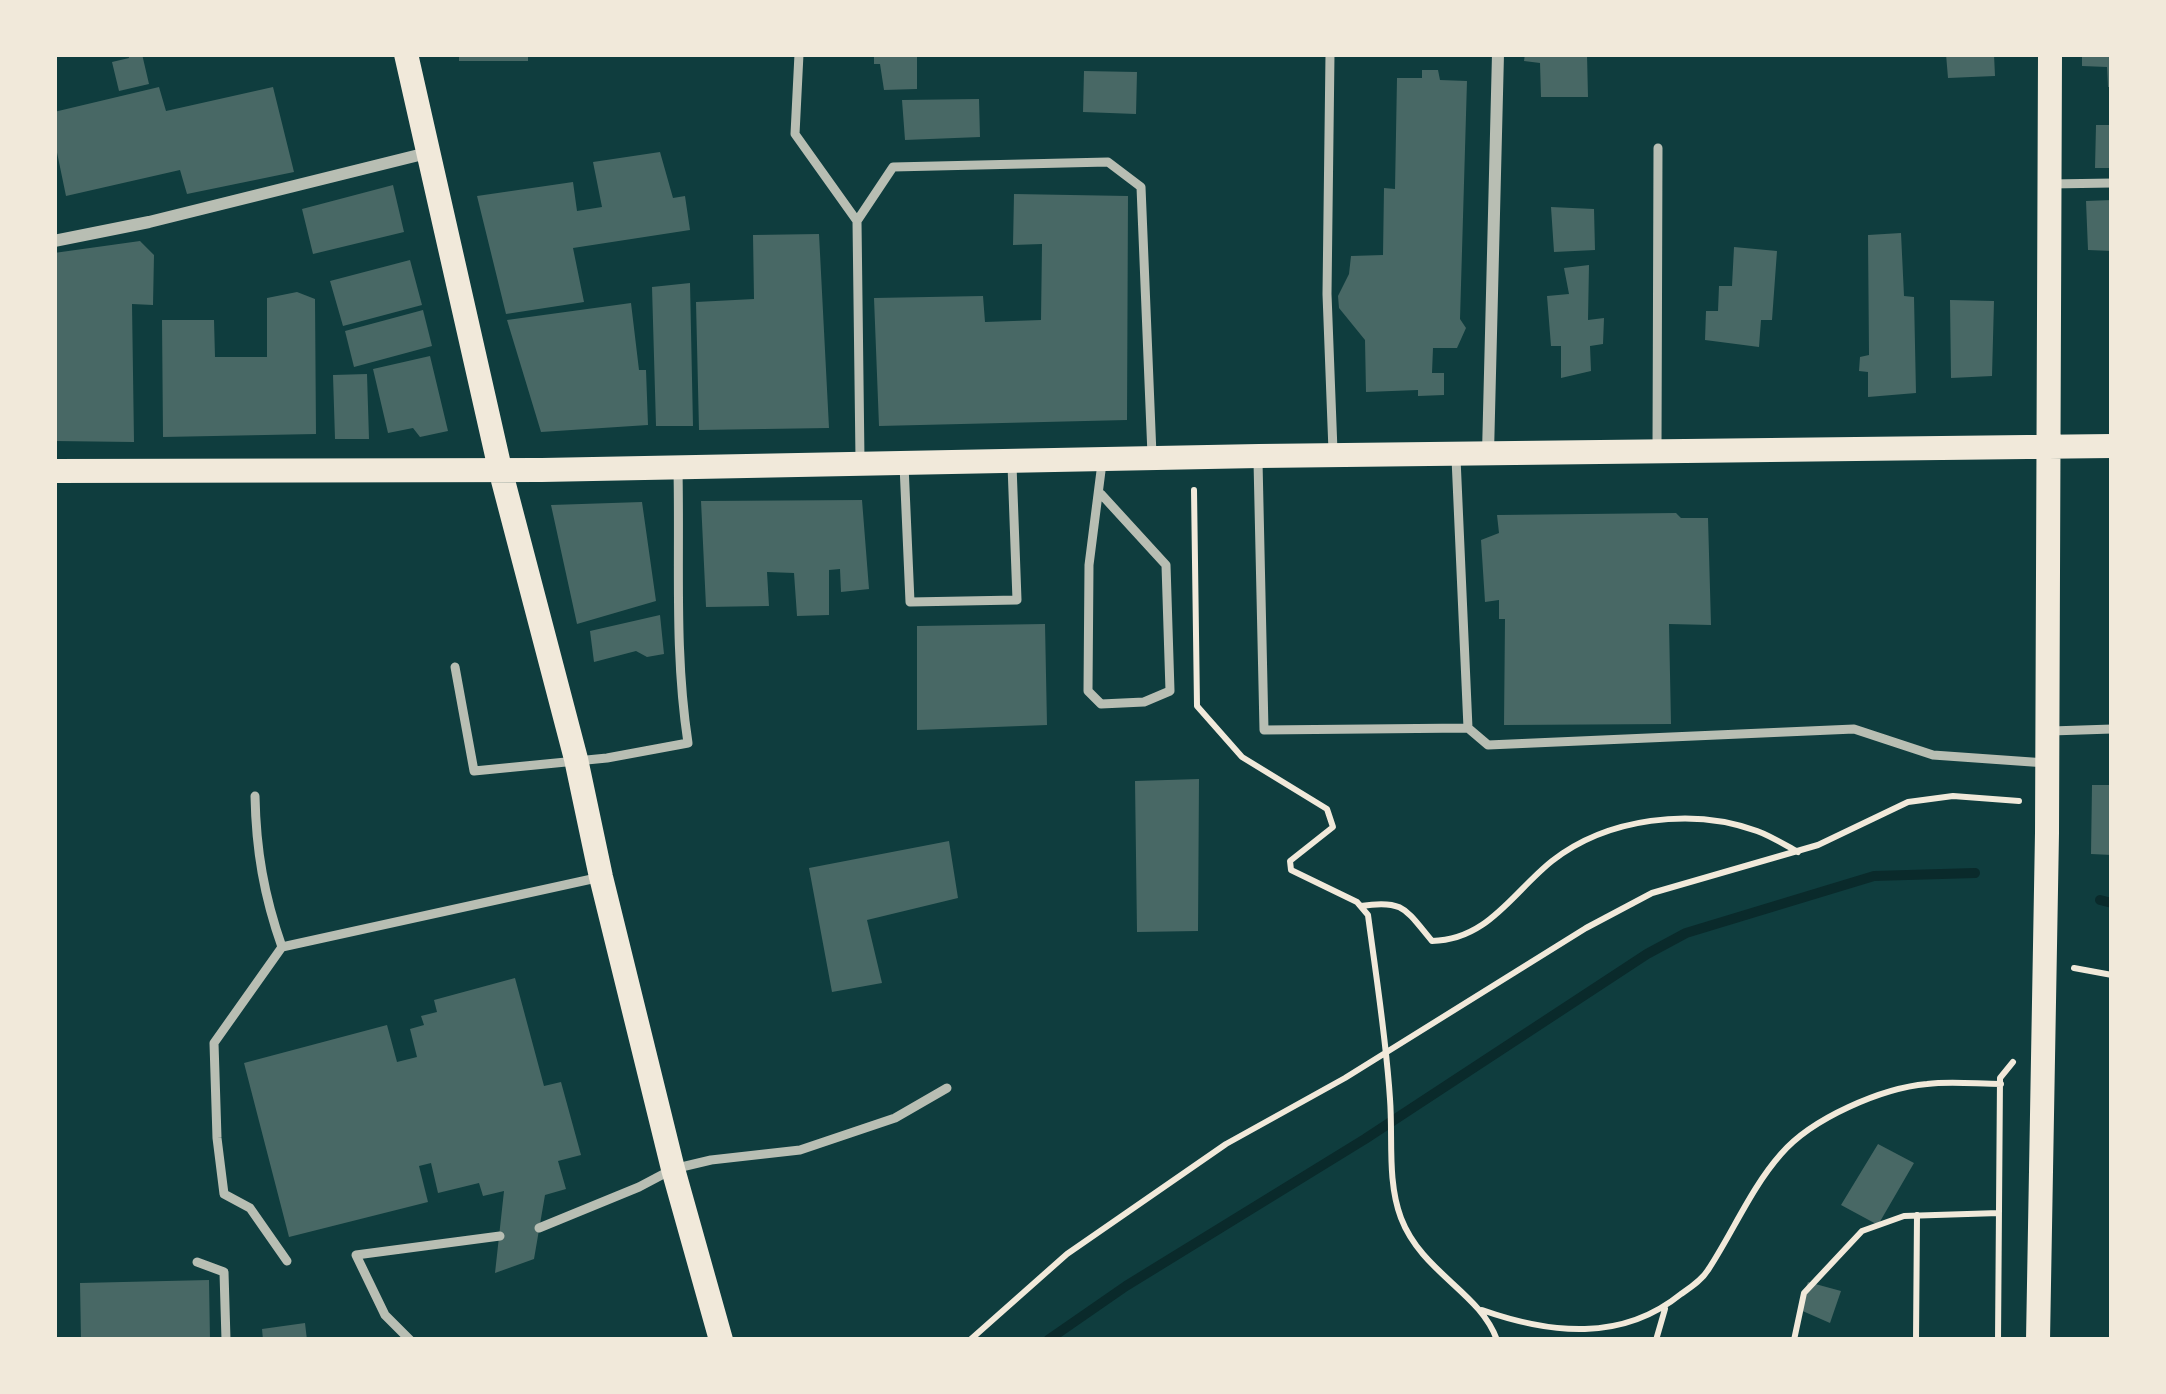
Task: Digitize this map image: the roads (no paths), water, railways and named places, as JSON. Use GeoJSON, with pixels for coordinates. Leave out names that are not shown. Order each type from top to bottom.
{"type":"FeatureCollection","features":[{"type":"Feature","properties":{"kind":"main road"},"geometry":{"type":"LineString","coordinates":[[406,54],[500,469],[576,759],[673,1169],[722,1340]]}},
{"type":"Feature","properties":{"kind":"main road"},"geometry":{"type":"LineString","coordinates":[[2038,1340],[2048,764],[2050,54]]}},
{"type":"Feature","properties":{"kind":"main road"},"geometry":{"type":"LineString","coordinates":[[54,471],[2112,446]]}},
{"type":"Feature","properties":{"kind":"street"},"geometry":{"type":"LineString","coordinates":[[1488,453],[1498,54]]}},
{"type":"Feature","properties":{"kind":"street"},"geometry":{"type":"LineString","coordinates":[[54,241],[431,152]]}},
{"type":"Feature","properties":{"kind":"lane"},"geometry":{"type":"LineString","coordinates":[[799,54],[795,134],[857,220]]}},
{"type":"Feature","properties":{"kind":"lane"},"geometry":{"type":"LineString","coordinates":[[1330,54],[1327,294],[1334,457]]}},
{"type":"Feature","properties":{"kind":"lane"},"geometry":{"type":"LineString","coordinates":[[1657,452],[1658,148]]}},
{"type":"Feature","properties":{"kind":"lane"},"geometry":{"type":"LineString","coordinates":[[860,461],[857,220],[893,167],[1108,162],[1142,187],[1152,460]]}},
{"type":"Feature","properties":{"kind":"lane"},"geometry":{"type":"LineString","coordinates":[[2050,184],[2112,183]]}},
{"type":"Feature","properties":{"kind":"lane"},"geometry":{"type":"LineString","coordinates":[[1456,454],[1468,728]]}},
{"type":"Feature","properties":{"kind":"lane"},"geometry":{"type":"LineString","coordinates":[[1259,456],[1264,730],[1468,728],[1488,746],[1854,729],[1933,755],[2048,764]]}},
{"type":"Feature","properties":{"kind":"lane"},"geometry":{"type":"LineString","coordinates":[[904,462],[910,602],[995,601],[1017,600],[1012,459]]}},
{"type":"Feature","properties":{"kind":"lane"},"geometry":{"type":"LineString","coordinates":[[1101,494],[1166,566],[1170,691],[1144,702],[1101,704],[1088,691],[1089,565],[1102,460]]}},
{"type":"Feature","properties":{"kind":"lane"},"geometry":{"type":"LineString","coordinates":[[455,667],[474,771],[607,758],[688,743],[678,681],[675,611],[678,465]]}},
{"type":"Feature","properties":{"kind":"lane"},"geometry":{"type":"LineString","coordinates":[[2048,731],[2112,729]]}},
{"type":"Feature","properties":{"kind":"lane"},"geometry":{"type":"LineString","coordinates":[[255,796],[256,853],[266,903],[282,947]]}},
{"type":"Feature","properties":{"kind":"lane"},"geometry":{"type":"LineString","coordinates":[[287,1261],[250,1208],[224,1194],[214,1042],[282,947],[601,877]]}},
{"type":"Feature","properties":{"kind":"lane"},"geometry":{"type":"LineString","coordinates":[[539,1228],[673,1169],[800,1150],[895,1118],[947,1088]]}},
{"type":"Feature","properties":{"kind":"lane"},"geometry":{"type":"LineString","coordinates":[[410,1340],[385,1315],[356,1255],[500,1236]]}},
{"type":"Feature","properties":{"kind":"lane"},"geometry":{"type":"LineString","coordinates":[[197,1262],[224,1272],[226,1340]]}},
{"type":"Feature","properties":{"kind":"waterway"},"geometry":{"type":"LineString","coordinates":[[1048,1340],[1686,933],[1874,876],[1975,873]]}},
{"type":"Feature","properties":{"kind":"waterway"},"geometry":{"type":"LineString","coordinates":[[2100,900],[2112,903]]}}]}
